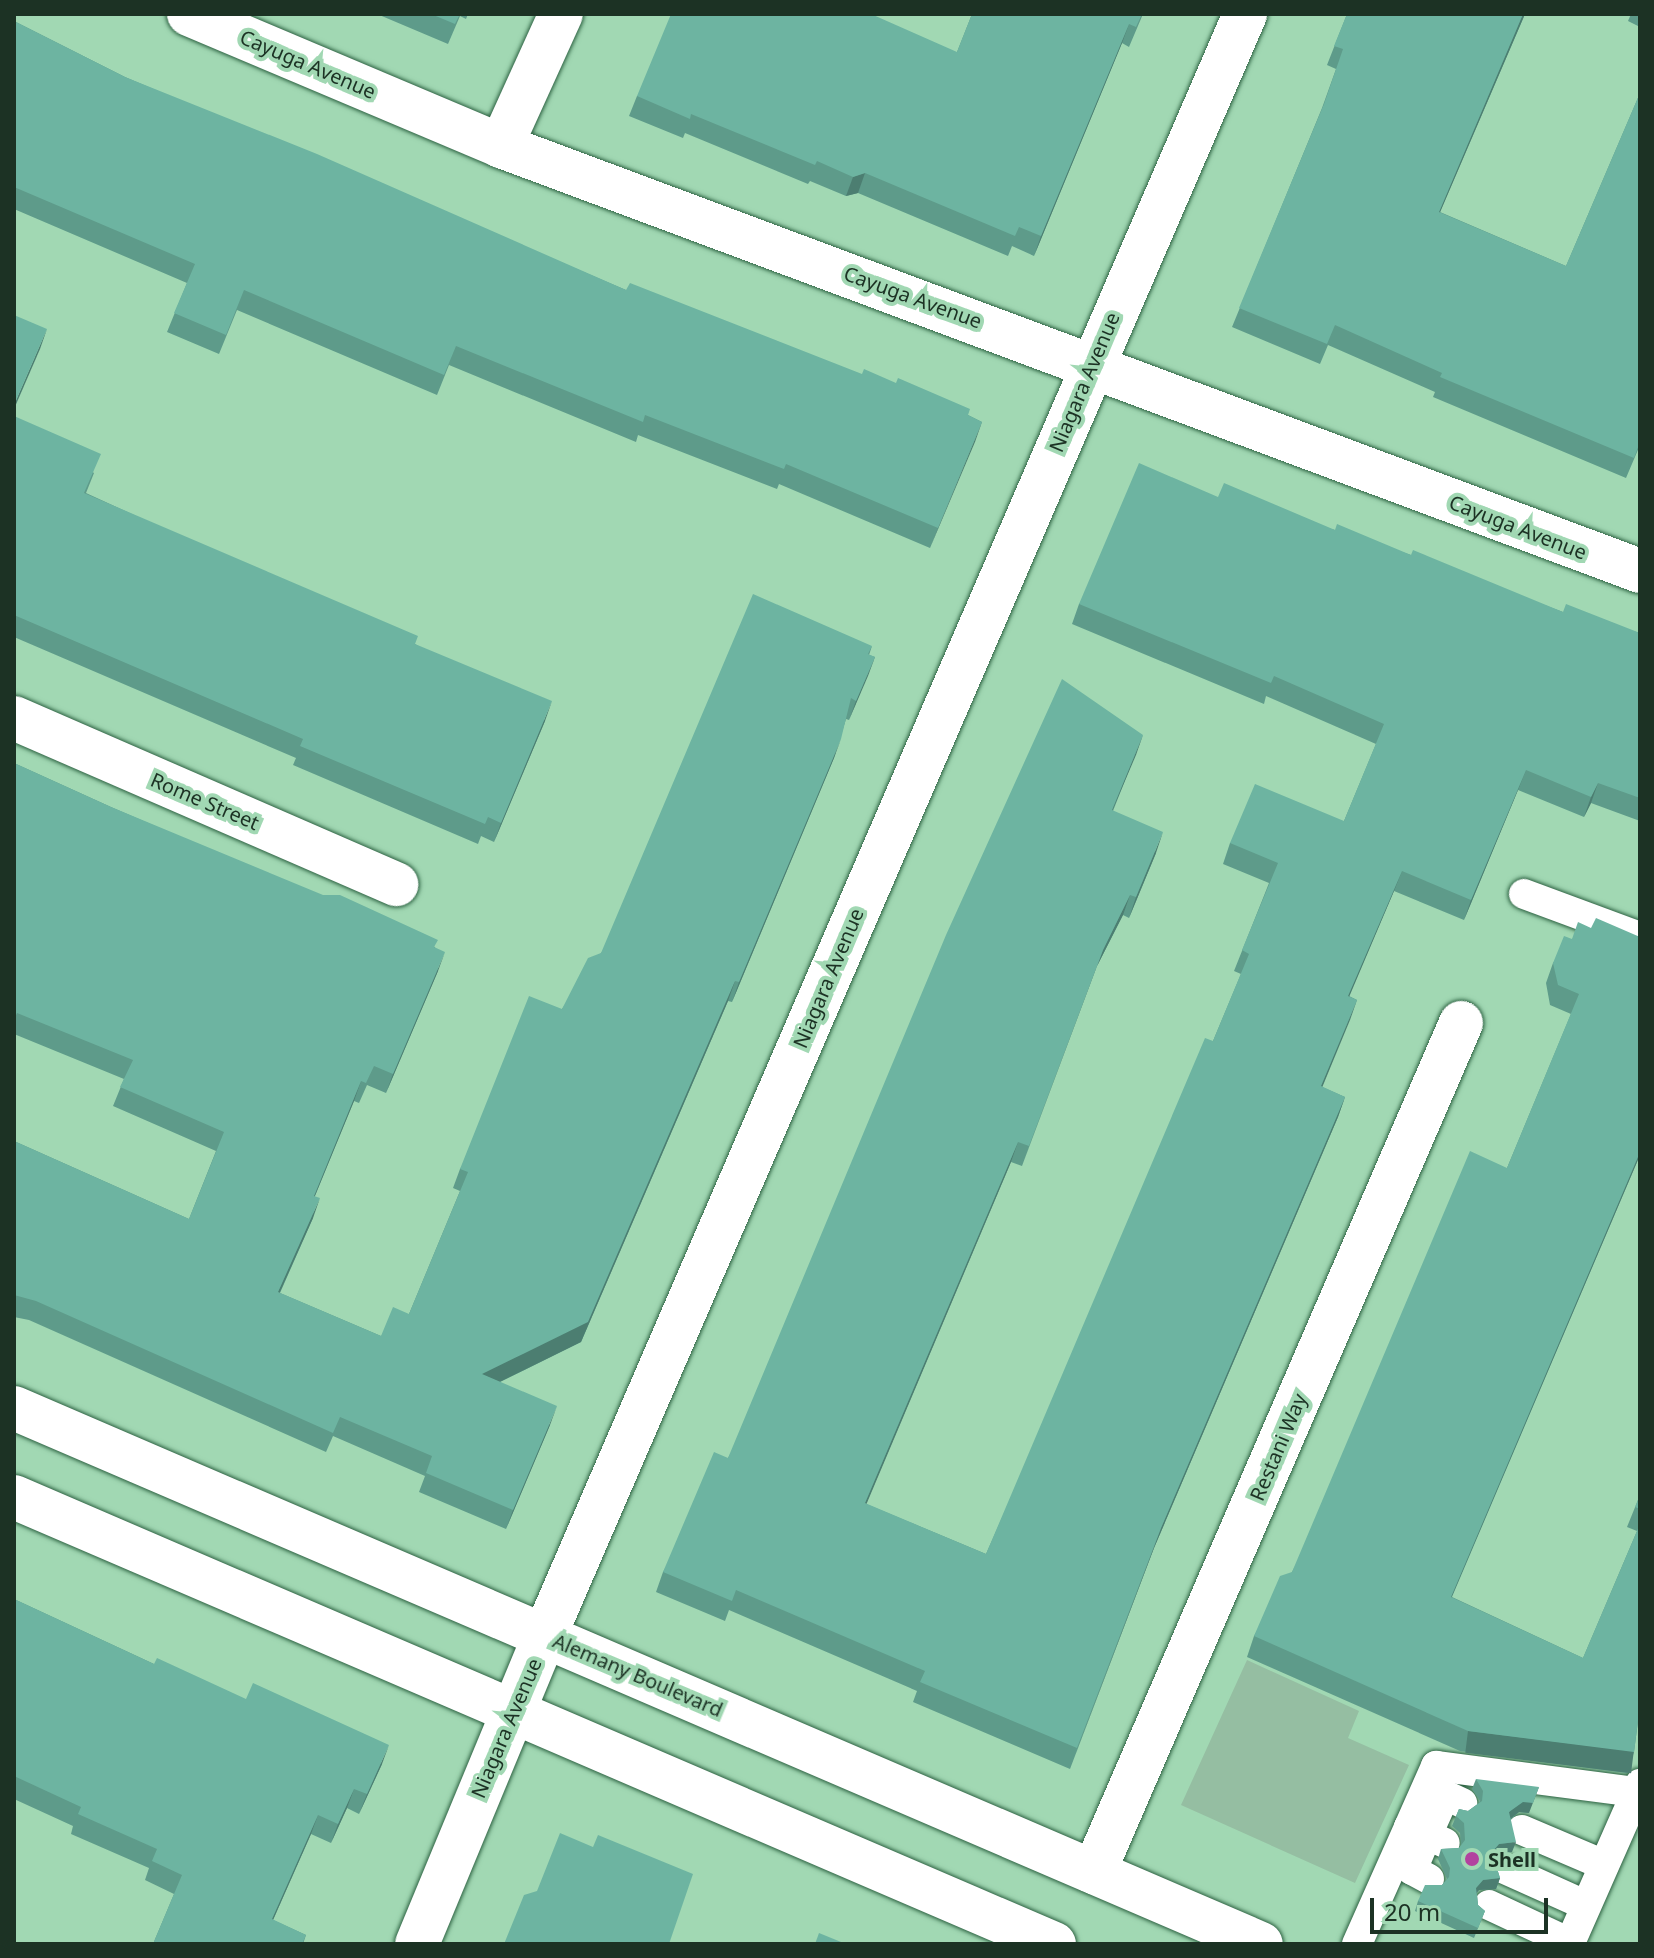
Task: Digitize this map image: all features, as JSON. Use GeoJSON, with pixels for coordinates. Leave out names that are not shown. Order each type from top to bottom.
{"type":"FeatureCollection","features":[{"type":"Feature","properties":{"kind":"street","name":"Cayuga Avenue"},"geometry":{"type":"LineString","coordinates":[[189,14],[501,146],[1092,363],[1640,571]]}},
{"type":"Feature","properties":{"kind":"street"},"geometry":{"type":"LineString","coordinates":[[501,146],[561,14]]}},
{"type":"Feature","properties":{"kind":"street","name":"Niagara Avenue"},"geometry":{"type":"LineString","coordinates":[[417,1944],[545,1635],[1245,14]]}},
{"type":"Feature","properties":{"kind":"street","name":"Rome Street"},"geometry":{"type":"LineString","coordinates":[[14,718],[396,884]]}},
{"type":"Feature","properties":{"kind":"street","name":"Restani Way"},"geometry":{"type":"LineString","coordinates":[[1094,1872],[1461,1023]]}},
{"type":"Feature","properties":{"kind":"street","name":"Alemany Boulevard"},"geometry":{"type":"LineString","coordinates":[[14,1408],[1261,1944]]}},
{"type":"Feature","properties":{"kind":"street"},"geometry":{"type":"LineString","coordinates":[[14,1497],[1054,1944]]}},
{"type":"Feature","properties":{"kind":"lane"},"geometry":{"type":"LineString","coordinates":[[1524,894],[1640,937]]}},
{"type":"Feature","properties":{"kind":"lane"},"geometry":{"type":"LineString","coordinates":[[1357,1944],[1427,1835],[1436,1766],[1638,1788],[1570,1943],[1489,1905]]}},
{"type":"Feature","properties":{"kind":"lane"},"geometry":{"type":"LineString","coordinates":[[1429,1879],[1412,1870],[1427,1835],[1445,1795],[1462,1803]]}},
{"type":"Feature","properties":{"kind":"lane"},"geometry":{"type":"LineString","coordinates":[[1522,1830],[1604,1865]]}},
{"type":"Feature","properties":{"kind":"lane"},"geometry":{"type":"LineString","coordinates":[[1505,1869],[1585,1905]]}},
{"type":"Feature","properties":{"kind":"green space"},"geometry":{"type":"Polygon","coordinates":[[[1247,1660],[1359,1711],[1348,1738],[1409,1765],[1355,1883],[1181,1805],[1247,1660]]]}},
{"type":"Feature","properties":{"kind":"building"},"geometry":{"type":"Polygon","coordinates":[[[431,14],[460,14],[455,24],[431,14]]]}},
{"type":"Feature","properties":{"kind":"building"},"geometry":{"type":"Polygon","coordinates":[[[671,14],[871,14],[957,52],[972,14],[1142,14],[1136,27],[1129,24],[1041,236],[1019,227],[1015,236],[865,173],[853,177],[817,161],[815,165],[691,114],[690,119],[637,96],[671,14]]]}},
{"type":"Feature","properties":{"kind":"building"},"geometry":{"type":"Polygon","coordinates":[[[1347,14],[1523,14],[1439,212],[1566,266],[1640,93],[1640,442],[1634,458],[1440,377],[1442,373],[1335,325],[1327,344],[1239,308],[1324,104],[1343,49],[1334,46],[1347,14]]]}},
{"type":"Feature","properties":{"kind":"building"},"geometry":{"type":"Polygon","coordinates":[[[14,21],[125,77],[317,154],[626,290],[630,283],[862,374],[864,369],[896,383],[898,378],[970,409],[968,415],[982,422],[938,528],[786,464],[784,469],[645,415],[643,422],[456,346],[444,375],[244,290],[226,335],[174,313],[195,264],[14,187],[14,21]]]}},
{"type":"Feature","properties":{"kind":"building"},"geometry":{"type":"Polygon","coordinates":[[[14,315],[47,329],[14,405],[14,315]]]}},
{"type":"Feature","properties":{"kind":"building"},"geometry":{"type":"Polygon","coordinates":[[[14,416],[101,454],[84,493],[418,636],[415,644],[552,701],[501,823],[488,817],[485,824],[300,746],[303,739],[14,615],[14,416]]]}},
{"type":"Feature","properties":{"kind":"building"},"geometry":{"type":"Polygon","coordinates":[[[1139,463],[1218,497],[1224,483],[1335,530],[1337,524],[1411,555],[1413,550],[1563,612],[1566,604],[1640,633],[1640,798],[1598,783],[1591,797],[1526,770],[1471,900],[1402,871],[1348,996],[1357,1000],[1321,1086],[1345,1097],[1161,1528],[1077,1748],[920,1682],[925,1671],[736,1590],[732,1601],[663,1572],[714,1452],[728,1458],[946,935],[1062,679],[1143,735],[1112,810],[1163,832],[1136,897],[1130,895],[1103,950],[1029,1146],[1018,1142],[865,1503],[986,1554],[1205,1038],[1213,1041],[1249,954],[1242,950],[1278,863],[1230,843],[1255,784],[1344,821],[1384,724],[1274,676],[1271,683],[1079,604],[1139,463]]]}},
{"type":"Feature","properties":{"kind":"building"},"geometry":{"type":"Polygon","coordinates":[[[753,594],[872,646],[868,654],[875,657],[856,701],[851,698],[841,739],[739,982],[735,981],[588,1322],[482,1374],[557,1406],[513,1510],[426,1473],[432,1456],[340,1417],[333,1433],[36,1301],[14,1295],[14,1141],[189,1219],[224,1132],[120,1087],[133,1060],[17,1013],[14,1020],[14,763],[323,895],[340,895],[438,940],[434,947],[445,952],[393,1074],[374,1066],[366,1083],[361,1081],[314,1196],[320,1198],[278,1292],[381,1336],[393,1307],[409,1314],[468,1172],[460,1169],[529,996],[562,1009],[588,958],[601,953],[753,594]]]}},
{"type":"Feature","properties":{"kind":"building"},"geometry":{"type":"Polygon","coordinates":[[[1596,918],[1640,937],[1640,1152],[1451,1597],[1583,1658],[1640,1524],[1640,1706],[1634,1752],[1468,1731],[1254,1636],[1280,1576],[1292,1572],[1470,1151],[1507,1168],[1579,994],[1558,985],[1553,963],[1564,936],[1572,939],[1578,922],[1591,928],[1596,918]]]}},
{"type":"Feature","properties":{"kind":"building"},"geometry":{"type":"Polygon","coordinates":[[[14,1599],[154,1664],[157,1658],[246,1699],[253,1683],[389,1745],[367,1794],[354,1789],[338,1824],[318,1815],[272,1919],[306,1935],[302,1944],[153,1944],[182,1875],[152,1861],[157,1849],[78,1814],[81,1807],[14,1776],[14,1599]]]}},
{"type":"Feature","properties":{"kind":"building"},"geometry":{"type":"Polygon","coordinates":[[[1476,1779],[1539,1787],[1533,1803],[1523,1802],[1509,1812],[1516,1842],[1499,1844],[1492,1852],[1500,1878],[1483,1880],[1476,1888],[1478,1905],[1485,1911],[1478,1928],[1418,1901],[1425,1885],[1442,1885],[1449,1877],[1450,1868],[1441,1849],[1459,1848],[1465,1840],[1464,1823],[1456,1816],[1459,1809],[1468,1811],[1482,1801],[1483,1791],[1476,1779]]]}},
{"type":"Feature","properties":{"kind":"building"},"geometry":{"type":"Polygon","coordinates":[[[560,1833],[593,1847],[598,1835],[693,1874],[669,1944],[504,1944],[524,1895],[537,1891],[560,1833]]]}},
{"type":"Feature","properties":{"kind":"building"},"geometry":{"type":"Polygon","coordinates":[[[819,1933],[846,1944],[815,1944],[819,1933]]]}},
{"type":"Feature","properties":{"kind":"place","name":"Shell"},"geometry":{"type":"Point","coordinates":[1472,1859]}}]}
